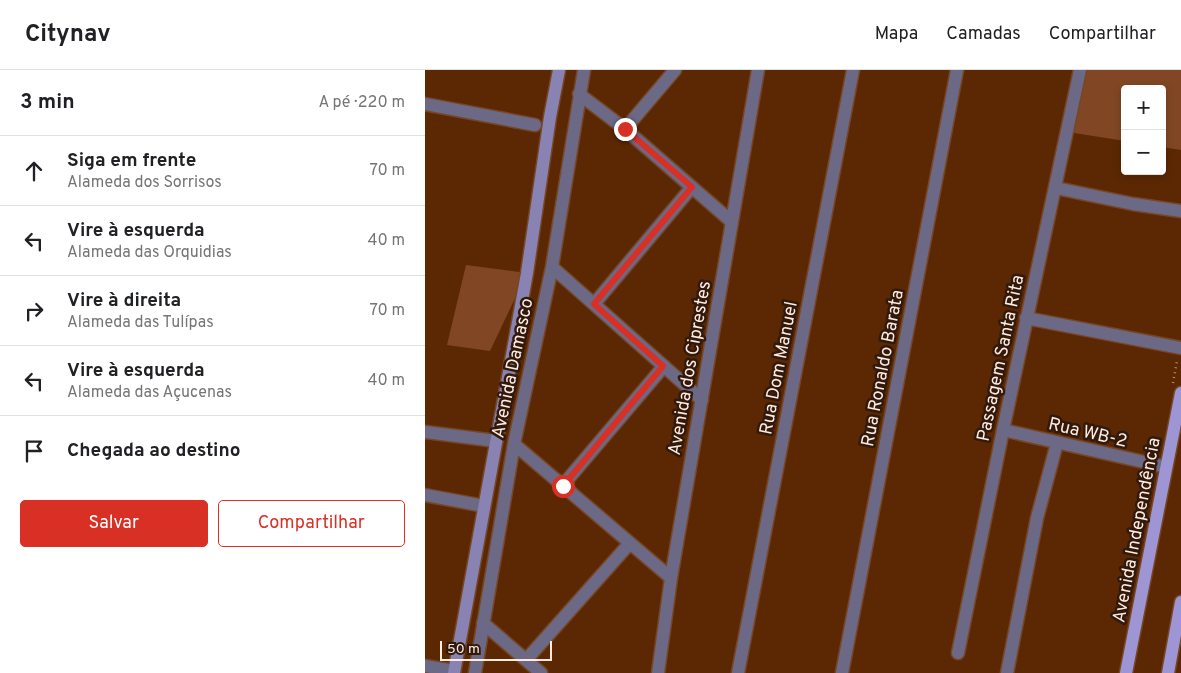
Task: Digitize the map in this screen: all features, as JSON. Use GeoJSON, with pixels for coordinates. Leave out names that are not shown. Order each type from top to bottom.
{"type":"FeatureCollection","features":[{"type":"Feature","properties":{"kind":"main road","name":"Avenida Independência"},"geometry":{"type":"LineString","coordinates":[[1126,673],[1181,394]]}},
{"type":"Feature","properties":{"kind":"main road"},"geometry":{"type":"LineString","coordinates":[[1168,673],[1179,623],[1181,602]]}},
{"type":"Feature","properties":{"kind":"street","name":"Avenida Damasco"},"geometry":{"type":"LineString","coordinates":[[454,672],[527,273],[550,117],[559,70]]}},
{"type":"Feature","properties":{"kind":"street","name":"Avenida Damasco"},"geometry":{"type":"LineString","coordinates":[[475,673],[514,444],[552,267],[584,70]]}},
{"type":"Feature","properties":{"kind":"street"},"geometry":{"type":"LineString","coordinates":[[625,129],[675,70]]}},
{"type":"Feature","properties":{"kind":"street","name":"Avenida dos Ciprestes"},"geometry":{"type":"LineString","coordinates":[[658,673],[671,578],[758,70]]}},
{"type":"Feature","properties":{"kind":"street","name":"Rua Dom Manuel"},"geometry":{"type":"LineString","coordinates":[[738,673],[853,70]]}},
{"type":"Feature","properties":{"kind":"street","name":"Rua Ronaldo Barata"},"geometry":{"type":"LineString","coordinates":[[842,673],[957,70]]}},
{"type":"Feature","properties":{"kind":"street","name":"Passagem Santa Rita"},"geometry":{"type":"LineString","coordinates":[[958,654],[1026,318],[1080,70]]}},
{"type":"Feature","properties":{"kind":"street"},"geometry":{"type":"LineString","coordinates":[[579,94],[625,129],[732,222]]}},
{"type":"Feature","properties":{"kind":"street"},"geometry":{"type":"LineString","coordinates":[[425,104],[535,125]]}},
{"type":"Feature","properties":{"kind":"street"},"geometry":{"type":"LineString","coordinates":[[594,304],[692,187]]}},
{"type":"Feature","properties":{"kind":"street"},"geometry":{"type":"LineString","coordinates":[[1055,188],[1133,204],[1181,211]]}},
{"type":"Feature","properties":{"kind":"street"},"geometry":{"type":"LineString","coordinates":[[552,267],[702,400]]}},
{"type":"Feature","properties":{"kind":"street"},"geometry":{"type":"LineString","coordinates":[[1026,318],[1181,348]]}},
{"type":"Feature","properties":{"kind":"street"},"geometry":{"type":"LineString","coordinates":[[563,486],[663,366]]}},
{"type":"Feature","properties":{"kind":"street","name":"Rua WB-2"},"geometry":{"type":"LineString","coordinates":[[1003,430],[1166,467]]}},
{"type":"Feature","properties":{"kind":"street"},"geometry":{"type":"LineString","coordinates":[[425,432],[496,441]]}},
{"type":"Feature","properties":{"kind":"street"},"geometry":{"type":"LineString","coordinates":[[1007,673],[1037,518],[1057,443]]}},
{"type":"Feature","properties":{"kind":"street"},"geometry":{"type":"LineString","coordinates":[[514,444],[671,578]]}},
{"type":"Feature","properties":{"kind":"street"},"geometry":{"type":"LineString","coordinates":[[425,495],[484,506]]}},
{"type":"Feature","properties":{"kind":"street"},"geometry":{"type":"LineString","coordinates":[[526,660],[630,543]]}},
{"type":"Feature","properties":{"kind":"street"},"geometry":{"type":"LineString","coordinates":[[483,623],[541,673]]}},
{"type":"Feature","properties":{"kind":"street"},"geometry":{"type":"LineString","coordinates":[[425,666],[454,672]]}},
{"type":"Feature","properties":{"kind":"shaded area"},"geometry":{"type":"Polygon","coordinates":[[[1081,70],[1181,70],[1181,150],[1166,148],[1166,85],[1121,85],[1121,140],[1068,132],[1081,70]]]}},
{"type":"Feature","properties":{"kind":"shaded area"},"geometry":{"type":"Polygon","coordinates":[[[466,265],[527,273],[490,351],[447,345],[466,265]]]}},
{"type":"Feature","properties":{"kind":"route"},"geometry":{"type":"LineString","coordinates":[[563,486],[663,366],[594,304],[692,187],[625,129]]}}]}
